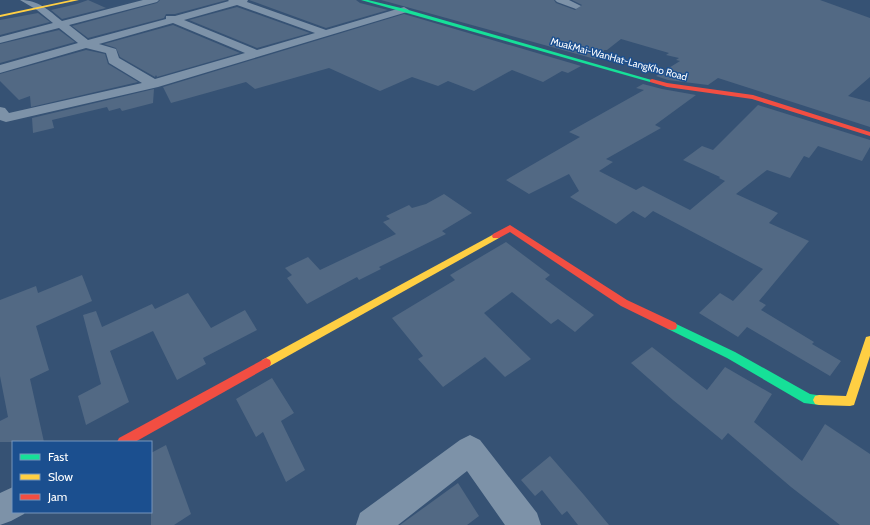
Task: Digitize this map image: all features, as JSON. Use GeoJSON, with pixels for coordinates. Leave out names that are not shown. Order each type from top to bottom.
{"type":"FeatureCollection","features":[{"type":"Feature","properties":{"kind":"main road"},"geometry":{"type":"LineString","coordinates":[[0,16],[77,0]]}},
{"type":"Feature","properties":{"kind":"main road","name":"MuakMai-WanHat-LangKho Road"},"geometry":{"type":"LineString","coordinates":[[363,0],[404,10],[667,85],[753,97],[870,134]]}},
{"type":"Feature","properties":{"kind":"main road"},"geometry":{"type":"LineString","coordinates":[[125,441],[510,228],[624,303],[731,355],[808,399],[850,401],[870,340]]}},
{"type":"Feature","properties":{"kind":"street"},"geometry":{"type":"LineString","coordinates":[[25,0],[40,8],[87,45],[112,52],[113,60],[153,84]]}},
{"type":"Feature","properties":{"kind":"street"},"geometry":{"type":"LineString","coordinates":[[0,40],[61,24],[134,2],[154,0]]}},
{"type":"Feature","properties":{"kind":"street"},"geometry":{"type":"LineString","coordinates":[[560,0],[576,6]]}},
{"type":"Feature","properties":{"kind":"street"},"geometry":{"type":"LineString","coordinates":[[0,69],[238,1],[326,33]]}},
{"type":"Feature","properties":{"kind":"street"},"geometry":{"type":"LineString","coordinates":[[134,2],[257,54]]}},
{"type":"Feature","properties":{"kind":"street"},"geometry":{"type":"LineString","coordinates":[[2,116],[153,84],[404,10]]}},
{"type":"Feature","properties":{"kind":"street"},"geometry":{"type":"LineString","coordinates":[[372,525],[470,450],[525,525]]}},
{"type":"Feature","properties":{"kind":"street"},"geometry":{"type":"LineString","coordinates":[[0,510],[12,504]]}},
{"type":"Feature","properties":{"kind":"building"},"geometry":{"type":"Polygon","coordinates":[[[88,0],[106,8],[62,19],[51,10],[77,4],[88,0]]]}},
{"type":"Feature","properties":{"kind":"building"},"geometry":{"type":"Polygon","coordinates":[[[160,0],[227,0],[175,14],[166,14],[164,18],[88,38],[72,26],[157,3],[160,0]]]}},
{"type":"Feature","properties":{"kind":"building"},"geometry":{"type":"Polygon","coordinates":[[[249,0],[356,0],[360,3],[388,10],[326,28],[249,0]]]}},
{"type":"Feature","properties":{"kind":"building"},"geometry":{"type":"Polygon","coordinates":[[[381,0],[554,0],[556,3],[575,10],[582,5],[572,0],[820,0],[870,18],[870,77],[848,96],[870,102],[870,127],[718,78],[708,85],[668,80],[656,76],[680,61],[676,60],[679,58],[666,55],[669,53],[621,39],[607,50],[604,50],[603,55],[595,59],[381,0]]]}},
{"type":"Feature","properties":{"kind":"building"},"geometry":{"type":"Polygon","coordinates":[[[237,7],[310,33],[257,48],[189,20],[237,7]]]}},
{"type":"Feature","properties":{"kind":"building"},"geometry":{"type":"Polygon","coordinates":[[[38,13],[50,22],[0,35],[0,20],[38,13]]]}},
{"type":"Feature","properties":{"kind":"building"},"geometry":{"type":"Polygon","coordinates":[[[404,14],[581,66],[568,73],[562,71],[543,82],[512,70],[474,91],[448,81],[438,86],[412,77],[380,91],[329,68],[255,89],[246,82],[171,103],[163,87],[404,14]]]}},
{"type":"Feature","properties":{"kind":"building"},"geometry":{"type":"Polygon","coordinates":[[[173,25],[240,53],[157,77],[156,75],[155,77],[120,57],[116,48],[104,44],[173,25]]]}},
{"type":"Feature","properties":{"kind":"building"},"geometry":{"type":"Polygon","coordinates":[[[59,30],[75,42],[0,63],[0,44],[59,30]]]}},
{"type":"Feature","properties":{"kind":"building"},"geometry":{"type":"Polygon","coordinates":[[[86,50],[105,54],[108,64],[138,82],[31,107],[30,96],[19,100],[0,81],[0,74],[86,50]]]}},
{"type":"Feature","properties":{"kind":"building"},"geometry":{"type":"Polygon","coordinates":[[[643,84],[696,95],[655,125],[661,128],[606,159],[613,162],[599,171],[636,190],[643,186],[690,210],[725,181],[719,178],[720,177],[683,160],[702,146],[713,150],[758,105],[870,140],[870,147],[862,161],[818,146],[809,158],[804,156],[790,178],[767,170],[736,194],[778,213],[769,223],[809,241],[759,301],[766,305],[761,310],[814,342],[812,344],[841,361],[830,376],[747,327],[738,337],[699,313],[720,293],[733,301],[763,269],[653,211],[645,218],[633,211],[616,224],[570,197],[579,191],[569,174],[529,194],[506,180],[580,137],[569,132],[644,90],[636,88],[643,84]]]}},
{"type":"Feature","properties":{"kind":"building"},"geometry":{"type":"Polygon","coordinates":[[[154,89],[153,103],[122,111],[120,108],[109,111],[107,107],[52,120],[54,128],[33,133],[32,118],[154,89]]]}},
{"type":"Feature","properties":{"kind":"building"},"geometry":{"type":"Polygon","coordinates":[[[444,194],[472,213],[442,231],[446,234],[379,267],[381,269],[359,280],[357,277],[307,304],[287,278],[292,275],[285,268],[308,257],[320,270],[396,234],[383,222],[390,219],[386,216],[409,205],[412,208],[426,204],[444,194]]]}},
{"type":"Feature","properties":{"kind":"building"},"geometry":{"type":"Polygon","coordinates":[[[506,242],[550,275],[545,279],[594,315],[575,332],[558,319],[551,324],[512,292],[484,313],[531,359],[505,377],[485,357],[443,387],[418,359],[423,356],[392,318],[455,280],[450,275],[506,242]]]}},
{"type":"Feature","properties":{"kind":"building"},"geometry":{"type":"Polygon","coordinates":[[[82,275],[92,301],[36,326],[49,370],[30,379],[44,441],[0,442],[0,421],[8,417],[0,376],[0,300],[36,286],[38,293],[82,275]]]}},
{"type":"Feature","properties":{"kind":"building"},"geometry":{"type":"Polygon","coordinates":[[[188,293],[211,328],[245,310],[257,330],[203,358],[206,364],[177,380],[153,331],[110,351],[129,402],[86,425],[78,396],[101,384],[83,315],[96,311],[102,327],[152,304],[155,309],[188,293]]]}},
{"type":"Feature","properties":{"kind":"building"},"geometry":{"type":"Polygon","coordinates":[[[652,347],[707,390],[725,367],[772,394],[754,422],[802,461],[825,424],[870,454],[870,525],[840,525],[791,487],[728,433],[722,440],[673,400],[631,363],[652,347]]]}},
{"type":"Feature","properties":{"kind":"building"},"geometry":{"type":"Polygon","coordinates":[[[272,378],[294,413],[281,421],[305,470],[286,482],[263,432],[256,437],[236,399],[272,378]]]}},
{"type":"Feature","properties":{"kind":"building"},"geometry":{"type":"Polygon","coordinates":[[[166,445],[191,514],[174,525],[151,525],[152,452],[166,445]]]}},
{"type":"Feature","properties":{"kind":"building"},"geometry":{"type":"Polygon","coordinates":[[[550,456],[609,525],[578,525],[567,511],[562,515],[542,490],[535,496],[521,480],[550,456]]]}},
{"type":"Feature","properties":{"kind":"building"},"geometry":{"type":"Polygon","coordinates":[[[458,483],[479,516],[467,525],[400,525],[458,483]]]}},
{"type":"Feature","properties":{"kind":"traffic: fast"},"geometry":{"type":"LineString","coordinates":[[363,0],[404,10],[652,81]]}},
{"type":"Feature","properties":{"kind":"traffic: fast"},"geometry":{"type":"LineString","coordinates":[[672,326],[731,355],[808,399],[819,400]]}},
{"type":"Feature","properties":{"kind":"traffic: slow"},"geometry":{"type":"LineString","coordinates":[[0,16],[77,0]]}},
{"type":"Feature","properties":{"kind":"traffic: slow"},"geometry":{"type":"LineString","coordinates":[[266,363],[496,236]]}},
{"type":"Feature","properties":{"kind":"traffic: slow"},"geometry":{"type":"LineString","coordinates":[[819,400],[850,401],[870,340]]}},
{"type":"Feature","properties":{"kind":"traffic: jam"},"geometry":{"type":"LineString","coordinates":[[652,81],[667,85],[753,97],[870,134]]}},
{"type":"Feature","properties":{"kind":"traffic: jam"},"geometry":{"type":"LineString","coordinates":[[496,236],[510,228],[624,303],[672,326]]}},
{"type":"Feature","properties":{"kind":"traffic: jam"},"geometry":{"type":"LineString","coordinates":[[125,441],[266,363]]}}]}
